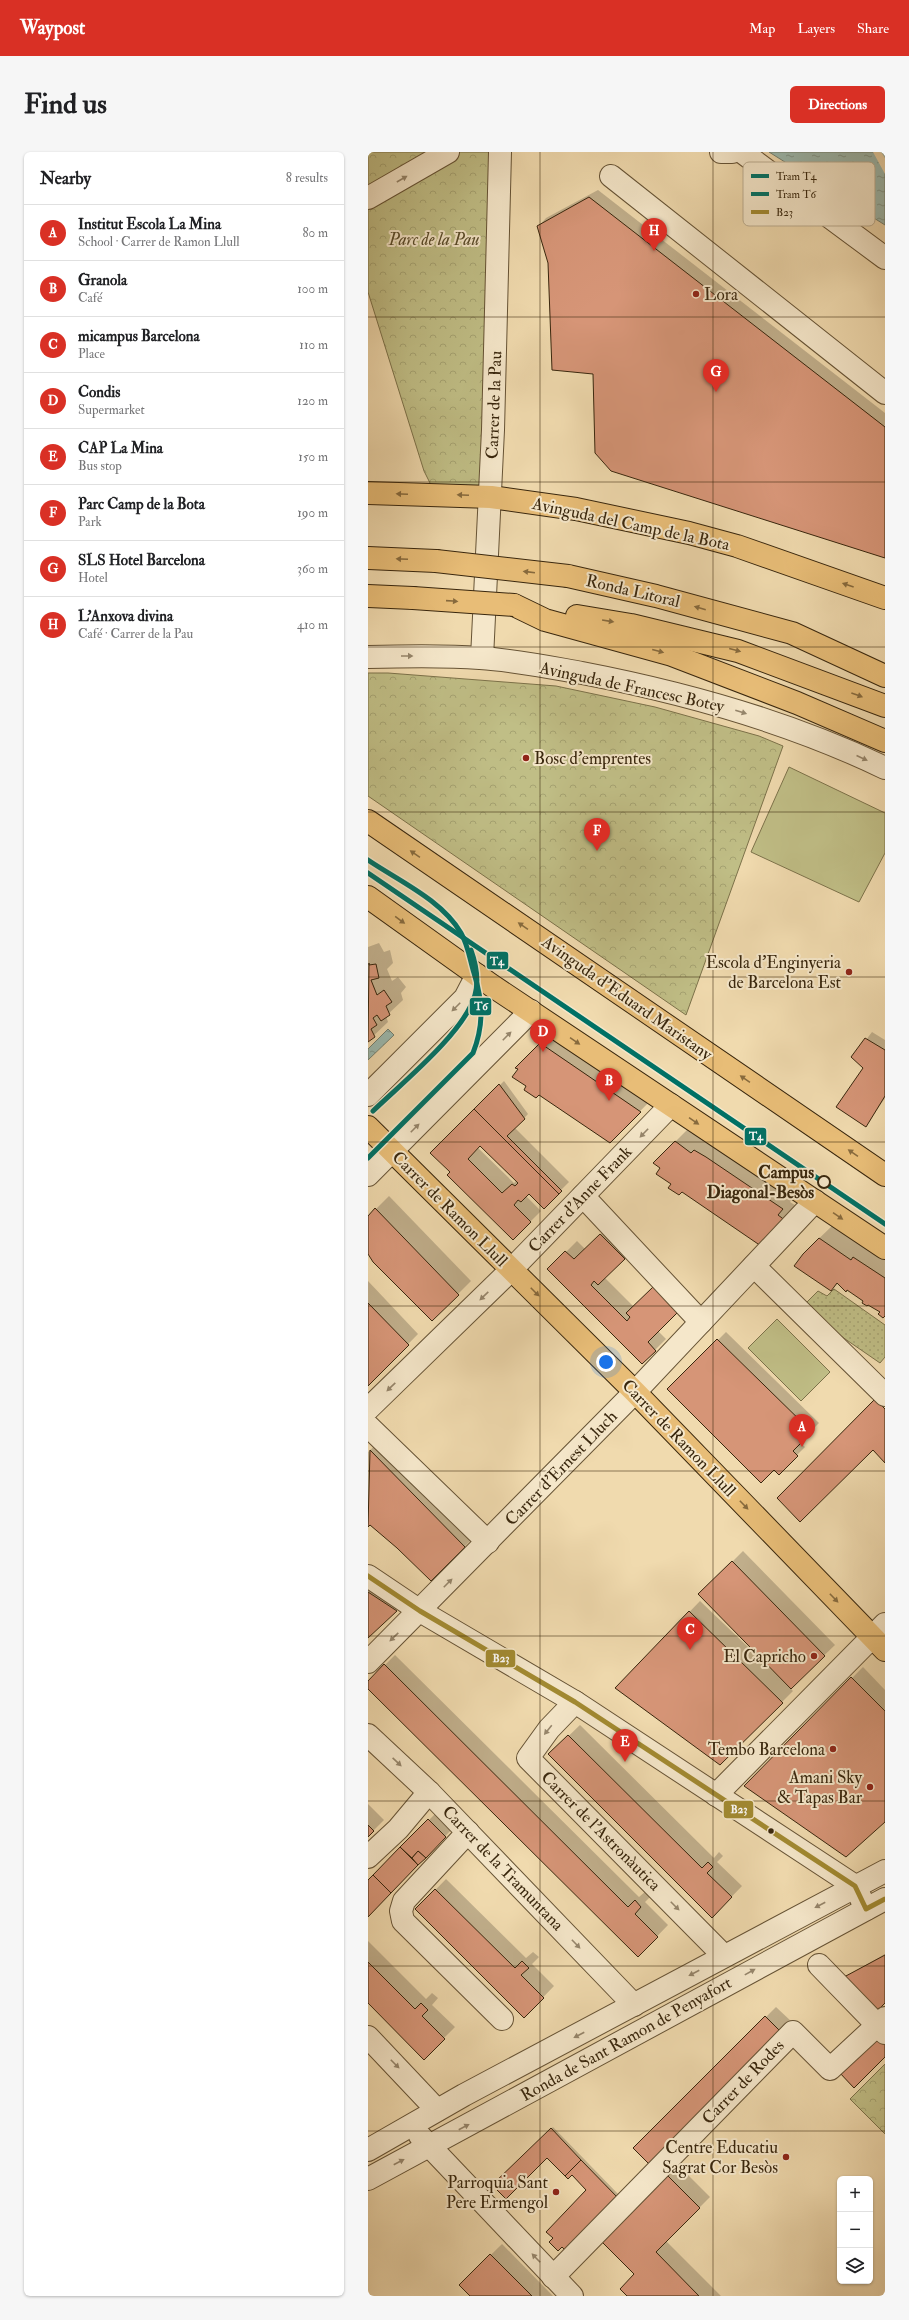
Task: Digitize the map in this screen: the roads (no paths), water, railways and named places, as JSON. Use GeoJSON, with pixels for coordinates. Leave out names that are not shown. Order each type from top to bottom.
{"type":"FeatureCollection","features":[{"type":"Feature","properties":{"kind":"main road","name":"Avinguda del Camp de la Bota"},"geometry":{"type":"LineString","coordinates":[[368,493],[491,497],[576,509],[689,533],[737,546],[885,598]]}},
{"type":"Feature","properties":{"kind":"main road","name":"Ronda Litoral"},"geometry":{"type":"LineString","coordinates":[[368,558],[436,561],[568,576],[656,596],[792,633],[885,676]]}},
{"type":"Feature","properties":{"kind":"main road","name":"Ronda Litoral"},"geometry":{"type":"LineString","coordinates":[[368,596],[514,606],[631,625],[738,651],[885,706]]}},
{"type":"Feature","properties":{"kind":"main road"},"geometry":{"type":"LineString","coordinates":[[514,606],[545,620],[672,655],[882,739]]}},
{"type":"Feature","properties":{"kind":"main road"},"geometry":{"type":"LineString","coordinates":[[792,633],[838,644],[885,660]]}},
{"type":"Feature","properties":{"kind":"main road","name":"Avinguda d'Eduard Maristany"},"geometry":{"type":"LineString","coordinates":[[368,822],[885,1175]]}},
{"type":"Feature","properties":{"kind":"main road"},"geometry":{"type":"LineString","coordinates":[[368,897],[477,975],[885,1248]]}},
{"type":"Feature","properties":{"kind":"main road","name":"Carrer de Ramon Llull"},"geometry":{"type":"LineString","coordinates":[[368,1127],[881,1637]]}},
{"type":"Feature","properties":{"kind":"street"},"geometry":{"type":"LineString","coordinates":[[368,198],[448,152]]}},
{"type":"Feature","properties":{"kind":"street","name":"Carrer de la Pau"},"geometry":{"type":"LineString","coordinates":[[482,658],[491,497],[500,225],[500,152]]}},
{"type":"Feature","properties":{"kind":"street"},"geometry":{"type":"LineString","coordinates":[[721,152],[732,152]]}},
{"type":"Feature","properties":{"kind":"street"},"geometry":{"type":"LineString","coordinates":[[742,152],[755,162]]}},
{"type":"Feature","properties":{"kind":"street"},"geometry":{"type":"LineString","coordinates":[[611,176],[885,393]]}},
{"type":"Feature","properties":{"kind":"street"},"geometry":{"type":"LineString","coordinates":[[842,226],[885,258]]}},
{"type":"Feature","properties":{"kind":"street","name":"Avinguda de Francesc Botey"},"geometry":{"type":"LineString","coordinates":[[368,657],[449,656],[482,658],[605,678],[715,704],[780,724],[885,768]]}},
{"type":"Feature","properties":{"kind":"street"},"geometry":{"type":"LineString","coordinates":[[368,1095],[465,998],[477,975]]}},
{"type":"Feature","properties":{"kind":"street"},"geometry":{"type":"LineString","coordinates":[[368,1175],[531,1011]]}},
{"type":"Feature","properties":{"kind":"street","name":"Carrer d'Anne Frank"},"geometry":{"type":"LineString","coordinates":[[368,1409],[512,1269],[671,1105]]}},
{"type":"Feature","properties":{"kind":"street"},"geometry":{"type":"LineString","coordinates":[[583,1196],[701,1322]]}},
{"type":"Feature","properties":{"kind":"street","name":"Carrer d'Ernest Lluch"},"geometry":{"type":"LineString","coordinates":[[368,1662],[635,1392],[815,1201]]}},
{"type":"Feature","properties":{"kind":"street"},"geometry":{"type":"LineString","coordinates":[[754,1266],[885,1395]]}},
{"type":"Feature","properties":{"kind":"street"},"geometry":{"type":"LineString","coordinates":[[368,1426],[488,1542]]}},
{"type":"Feature","properties":{"kind":"street"},"geometry":{"type":"LineString","coordinates":[[368,1576],[420,1611],[575,1702],[855,1886],[876,1904]]}},
{"type":"Feature","properties":{"kind":"street"},"geometry":{"type":"LineString","coordinates":[[716,1795],[881,1637]]}},
{"type":"Feature","properties":{"kind":"street","name":"Carrer de l'Astronàutica"},"geometry":{"type":"LineString","coordinates":[[575,1702],[549,1729],[528,1758],[724,1956]]}},
{"type":"Feature","properties":{"kind":"street","name":"Carrer de la Tramuntana"},"geometry":{"type":"LineString","coordinates":[[368,1735],[429,1792],[634,2005]]}},
{"type":"Feature","properties":{"kind":"street"},"geometry":{"type":"LineString","coordinates":[[368,1857],[398,1829],[429,1792]]}},
{"type":"Feature","properties":{"kind":"street"},"geometry":{"type":"LineString","coordinates":[[468,1832],[404,1901],[401,1911],[402,1921],[502,2019]]}},
{"type":"Feature","properties":{"kind":"street","name":"Ronda de Sant Ramon de Penyafort"},"geometry":{"type":"LineString","coordinates":[[368,2150],[412,2126],[437,2110],[885,1871]]}},
{"type":"Feature","properties":{"kind":"street","name":"Ronda de Sant Ramon de Penyafort"},"geometry":{"type":"LineString","coordinates":[[368,2179],[876,1904]]}},
{"type":"Feature","properties":{"kind":"street"},"geometry":{"type":"LineString","coordinates":[[819,1965],[883,2026]]}},
{"type":"Feature","properties":{"kind":"street","name":"Carrer de Rodes"},"geometry":{"type":"LineString","coordinates":[[554,2277],[793,2032],[830,2070],[883,2026]]}},
{"type":"Feature","properties":{"kind":"street"},"geometry":{"type":"LineString","coordinates":[[368,2037],[437,2110]]}},
{"type":"Feature","properties":{"kind":"street"},"geometry":{"type":"LineString","coordinates":[[412,2126],[429,2146],[572,2296]]}},
{"type":"Feature","properties":{"kind":"water"},"geometry":{"type":"Polygon","coordinates":[[[769,152],[885,152],[885,225],[875,219],[875,162],[785,162],[769,152]]]}},
{"type":"Feature","properties":{"kind":"water"},"geometry":{"type":"Polygon","coordinates":[[[388,1029],[394,1035],[368,1060],[368,1049],[388,1029]]]}},
{"type":"Feature","properties":{"kind":"tram line","name":"T6"},"geometry":{"type":"LineString","coordinates":[[368,860],[419,892],[453,921],[461,933],[467,948],[481,1004],[481,1023],[477,1043],[473,1053],[368,1158]]}},
{"type":"Feature","properties":{"kind":"tram line","name":"T4"},"geometry":{"type":"LineString","coordinates":[[368,873],[885,1224]]}},
{"type":"Feature","properties":{"kind":"tram line","name":"T6"},"geometry":{"type":"LineString","coordinates":[[373,1111],[446,1041],[459,1025],[469,1009],[475,995],[477,984],[476,966],[471,950]]}},
{"type":"Feature","properties":{"kind":"place","name":"L'Anxova divina"},"geometry":{"type":"Point","coordinates":[654,251]}},
{"type":"Feature","properties":{"kind":"place","name":"Lora"},"geometry":{"type":"Point","coordinates":[696,294]}},
{"type":"Feature","properties":{"kind":"place","name":"SLS Hotel Barcelona"},"geometry":{"type":"Point","coordinates":[716,392]}},
{"type":"Feature","properties":{"kind":"place","name":"Bosc d'emprentes"},"geometry":{"type":"Point","coordinates":[526,758]}},
{"type":"Feature","properties":{"kind":"place","name":"Parc Camp de la Bota"},"geometry":{"type":"Point","coordinates":[597,851]}},
{"type":"Feature","properties":{"kind":"place","name":"Escola d'Enginyeria de Barcelona Est"},"geometry":{"type":"Point","coordinates":[849,972]}},
{"type":"Feature","properties":{"kind":"place","name":"Condis"},"geometry":{"type":"Point","coordinates":[543,1052]}},
{"type":"Feature","properties":{"kind":"place","name":"Granola"},"geometry":{"type":"Point","coordinates":[609,1101]}},
{"type":"Feature","properties":{"kind":"place","name":"Campus Diagonal-Besòs"},"geometry":{"type":"Point","coordinates":[824,1182]}},
{"type":"Feature","properties":{"kind":"place","name":"Institut Escola La Mina"},"geometry":{"type":"Point","coordinates":[802,1447]}},
{"type":"Feature","properties":{"kind":"place","name":"micampus Barcelona"},"geometry":{"type":"Point","coordinates":[690,1650]}},
{"type":"Feature","properties":{"kind":"place","name":"El Capricho"},"geometry":{"type":"Point","coordinates":[814,1656]}},
{"type":"Feature","properties":{"kind":"place","name":"Tembo Barcelona"},"geometry":{"type":"Point","coordinates":[833,1749]}},
{"type":"Feature","properties":{"kind":"place","name":"CAP La Mina"},"geometry":{"type":"Point","coordinates":[625,1762]}},
{"type":"Feature","properties":{"kind":"place","name":"Amani Sky & Tapas Bar"},"geometry":{"type":"Point","coordinates":[870,1787]}},
{"type":"Feature","properties":{"kind":"place","name":"Centre Educatiu Sagrat Cor Besòs"},"geometry":{"type":"Point","coordinates":[786,2157]}},
{"type":"Feature","properties":{"kind":"place","name":"Parroquia Sant Pere Ermengol"},"geometry":{"type":"Point","coordinates":[556,2192]}},
{"type":"Feature","properties":{"kind":"park label","name":"Parc de la Pau"},"geometry":{"type":"Point","coordinates":[434,239]}}]}
